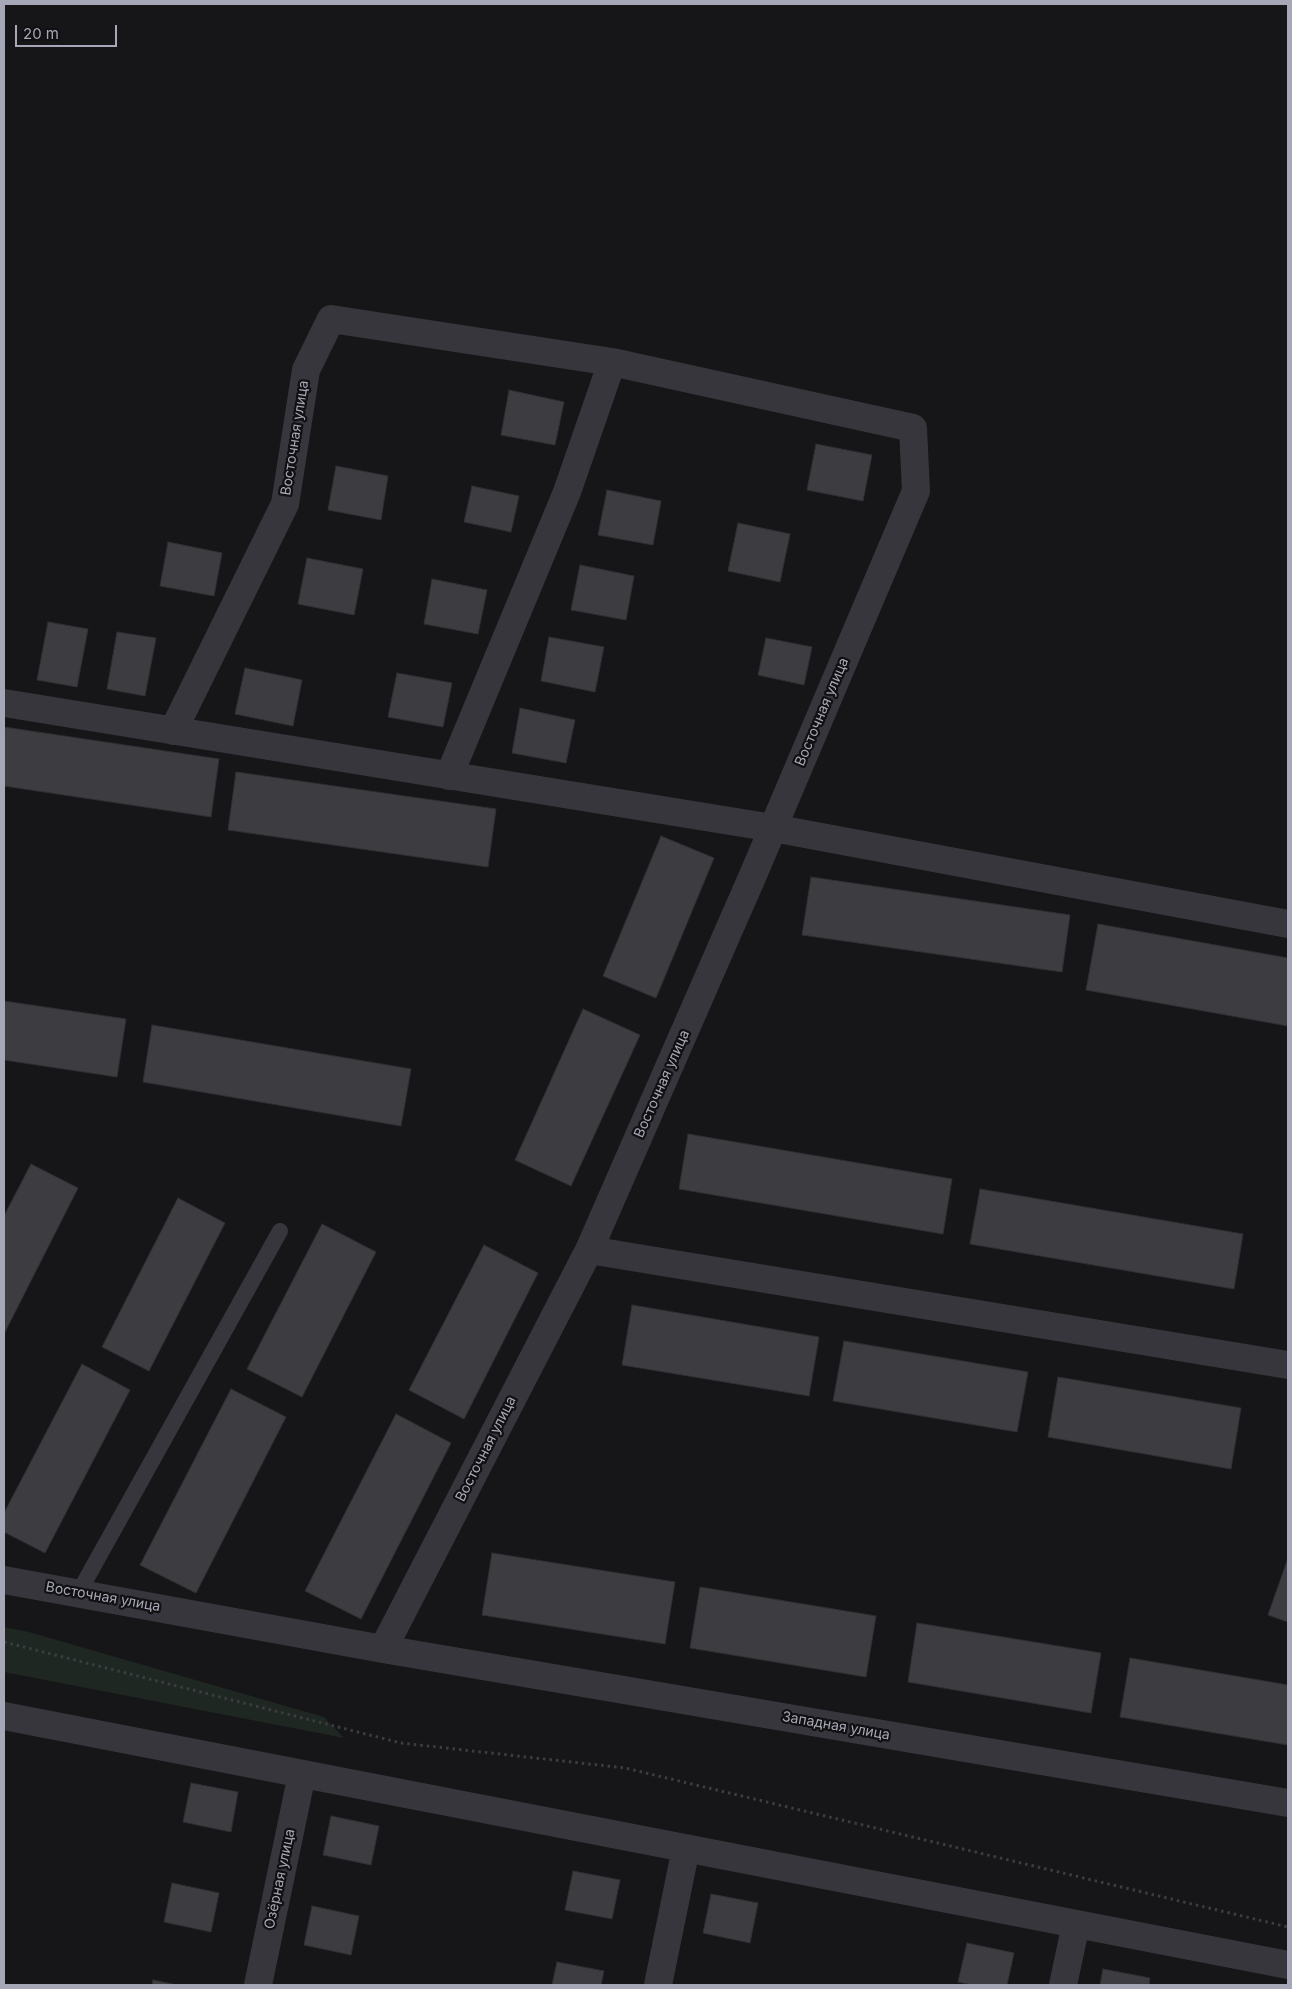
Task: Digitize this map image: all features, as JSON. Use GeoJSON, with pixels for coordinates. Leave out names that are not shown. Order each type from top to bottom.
{"type":"FeatureCollection","features":[{"type":"Feature","properties":{"kind":"street","name":"Восточная улица"},"geometry":{"type":"LineString","coordinates":[[4,1580],[79,1592],[383,1649],[589,1250],[773,828],[916,491],[913,428],[612,362],[331,319],[306,370],[285,504],[173,730]]}},
{"type":"Feature","properties":{"kind":"street"},"geometry":{"type":"LineString","coordinates":[[449,776],[567,492],[612,362]]}},
{"type":"Feature","properties":{"kind":"street"},"geometry":{"type":"LineString","coordinates":[[4,703],[773,828],[1288,924]]}},
{"type":"Feature","properties":{"kind":"street"},"geometry":{"type":"LineString","coordinates":[[589,1250],[1288,1364]]}},
{"type":"Feature","properties":{"kind":"street","name":"Западная улица"},"geometry":{"type":"LineString","coordinates":[[383,1649],[1288,1803]]}},
{"type":"Feature","properties":{"kind":"street"},"geometry":{"type":"LineString","coordinates":[[4,1716],[1288,1965]]}},
{"type":"Feature","properties":{"kind":"street","name":"Озёрная улица"},"geometry":{"type":"LineString","coordinates":[[258,1985],[302,1774]]}},
{"type":"Feature","properties":{"kind":"street"},"geometry":{"type":"LineString","coordinates":[[658,1985],[686,1848]]}},
{"type":"Feature","properties":{"kind":"street"},"geometry":{"type":"LineString","coordinates":[[1064,1985],[1076,1924]]}},
{"type":"Feature","properties":{"kind":"lane"},"geometry":{"type":"LineString","coordinates":[[79,1592],[280,1231]]}},
{"type":"Feature","properties":{"kind":"path"},"geometry":{"type":"LineString","coordinates":[[4,1642],[401,1743],[625,1768],[1288,1927]]}},
{"type":"Feature","properties":{"kind":"shaded area"},"geometry":{"type":"Polygon","coordinates":[[[4,1627],[29,1632],[324,1717],[344,1738],[4,1672],[4,1627]]]}},
{"type":"Feature","properties":{"kind":"building"},"geometry":{"type":"Polygon","coordinates":[[[509,390],[564,402],[555,445],[501,435],[509,390]]]}},
{"type":"Feature","properties":{"kind":"building"},"geometry":{"type":"Polygon","coordinates":[[[816,444],[872,455],[863,501],[807,490],[816,444]]]}},
{"type":"Feature","properties":{"kind":"building"},"geometry":{"type":"Polygon","coordinates":[[[336,466],[388,476],[381,520],[328,510],[336,466]]]}},
{"type":"Feature","properties":{"kind":"building"},"geometry":{"type":"Polygon","coordinates":[[[472,486],[519,496],[511,532],[464,522],[472,486]]]}},
{"type":"Feature","properties":{"kind":"building"},"geometry":{"type":"Polygon","coordinates":[[[607,490],[661,501],[653,545],[598,535],[607,490]]]}},
{"type":"Feature","properties":{"kind":"building"},"geometry":{"type":"Polygon","coordinates":[[[738,523],[790,534],[780,582],[728,571],[738,523]]]}},
{"type":"Feature","properties":{"kind":"building"},"geometry":{"type":"Polygon","coordinates":[[[168,542],[222,553],[214,596],[160,586],[168,542]]]}},
{"type":"Feature","properties":{"kind":"building"},"geometry":{"type":"Polygon","coordinates":[[[307,558],[363,569],[354,615],[298,604],[307,558]]]}},
{"type":"Feature","properties":{"kind":"building"},"geometry":{"type":"Polygon","coordinates":[[[580,565],[634,576],[626,620],[571,610],[580,565]]]}},
{"type":"Feature","properties":{"kind":"building"},"geometry":{"type":"Polygon","coordinates":[[[432,579],[487,590],[478,634],[424,624],[432,579]]]}},
{"type":"Feature","properties":{"kind":"building"},"geometry":{"type":"Polygon","coordinates":[[[48,622],[88,629],[77,687],[37,680],[48,622]]]}},
{"type":"Feature","properties":{"kind":"building"},"geometry":{"type":"Polygon","coordinates":[[[117,632],[156,638],[145,696],[107,689],[117,632]]]}},
{"type":"Feature","properties":{"kind":"building"},"geometry":{"type":"Polygon","coordinates":[[[549,637],[604,647],[595,692],[541,681],[549,637]]]}},
{"type":"Feature","properties":{"kind":"building"},"geometry":{"type":"Polygon","coordinates":[[[766,638],[812,647],[804,685],[758,675],[766,638]]]}},
{"type":"Feature","properties":{"kind":"building"},"geometry":{"type":"Polygon","coordinates":[[[245,668],[302,680],[293,726],[235,714],[245,668]]]}},
{"type":"Feature","properties":{"kind":"building"},"geometry":{"type":"Polygon","coordinates":[[[397,673],[452,683],[443,727],[388,717],[397,673]]]}},
{"type":"Feature","properties":{"kind":"building"},"geometry":{"type":"Polygon","coordinates":[[[520,708],[575,720],[566,763],[512,753],[520,708]]]}},
{"type":"Feature","properties":{"kind":"building"},"geometry":{"type":"Polygon","coordinates":[[[4,727],[219,759],[211,817],[4,786],[4,727]]]}},
{"type":"Feature","properties":{"kind":"building"},"geometry":{"type":"Polygon","coordinates":[[[236,772],[496,809],[488,867],[228,830],[236,772]]]}},
{"type":"Feature","properties":{"kind":"building"},"geometry":{"type":"Polygon","coordinates":[[[661,836],[714,858],[656,998],[603,976],[661,836]]]}},
{"type":"Feature","properties":{"kind":"building"},"geometry":{"type":"Polygon","coordinates":[[[811,877],[1070,915],[1062,972],[802,935],[811,877]]]}},
{"type":"Feature","properties":{"kind":"building"},"geometry":{"type":"Polygon","coordinates":[[[1098,924],[1288,958],[1288,1026],[1086,990],[1098,924]]]}},
{"type":"Feature","properties":{"kind":"building"},"geometry":{"type":"Polygon","coordinates":[[[4,1001],[126,1019],[117,1077],[4,1060],[4,1001]]]}},
{"type":"Feature","properties":{"kind":"building"},"geometry":{"type":"Polygon","coordinates":[[[583,1009],[640,1035],[571,1186],[515,1160],[583,1009]]]}},
{"type":"Feature","properties":{"kind":"building"},"geometry":{"type":"Polygon","coordinates":[[[152,1025],[411,1069],[401,1126],[143,1082],[152,1025]]]}},
{"type":"Feature","properties":{"kind":"building"},"geometry":{"type":"Polygon","coordinates":[[[688,1134],[952,1179],[943,1234],[679,1189],[688,1134]]]}},
{"type":"Feature","properties":{"kind":"building"},"geometry":{"type":"Polygon","coordinates":[[[31,1164],[78,1188],[4,1334],[4,1216],[31,1164]]]}},
{"type":"Feature","properties":{"kind":"building"},"geometry":{"type":"Polygon","coordinates":[[[980,1189],[1243,1234],[1234,1289],[970,1244],[980,1189]]]}},
{"type":"Feature","properties":{"kind":"building"},"geometry":{"type":"Polygon","coordinates":[[[178,1198],[225,1223],[149,1371],[102,1347],[178,1198]]]}},
{"type":"Feature","properties":{"kind":"building"},"geometry":{"type":"Polygon","coordinates":[[[322,1224],[376,1252],[302,1397],[247,1369],[322,1224]]]}},
{"type":"Feature","properties":{"kind":"building"},"geometry":{"type":"Polygon","coordinates":[[[484,1245],[538,1273],[464,1419],[409,1390],[484,1245]]]}},
{"type":"Feature","properties":{"kind":"building"},"geometry":{"type":"Polygon","coordinates":[[[632,1305],[819,1337],[809,1396],[622,1365],[632,1305]]]}},
{"type":"Feature","properties":{"kind":"building"},"geometry":{"type":"Polygon","coordinates":[[[844,1341],[1028,1372],[1017,1432],[833,1401],[844,1341]]]}},
{"type":"Feature","properties":{"kind":"building"},"geometry":{"type":"Polygon","coordinates":[[[82,1364],[130,1390],[45,1553],[4,1532],[4,1513],[82,1364]]]}},
{"type":"Feature","properties":{"kind":"building"},"geometry":{"type":"Polygon","coordinates":[[[1058,1377],[1241,1408],[1231,1469],[1048,1437],[1058,1377]]]}},
{"type":"Feature","properties":{"kind":"building"},"geometry":{"type":"Polygon","coordinates":[[[231,1389],[286,1417],[196,1593],[140,1565],[231,1389]]]}},
{"type":"Feature","properties":{"kind":"building"},"geometry":{"type":"Polygon","coordinates":[[[396,1414],[451,1443],[361,1619],[305,1591],[396,1414]]]}},
{"type":"Feature","properties":{"kind":"building"},"geometry":{"type":"Polygon","coordinates":[[[492,1553],[675,1582],[665,1644],[482,1615],[492,1553]]]}},
{"type":"Feature","properties":{"kind":"building"},"geometry":{"type":"Polygon","coordinates":[[[1288,1558],[1288,1622],[1268,1615],[1288,1558]]]}},
{"type":"Feature","properties":{"kind":"building"},"geometry":{"type":"Polygon","coordinates":[[[700,1587],[876,1616],[866,1677],[690,1648],[700,1587]]]}},
{"type":"Feature","properties":{"kind":"building"},"geometry":{"type":"Polygon","coordinates":[[[917,1623],[1101,1653],[1091,1713],[908,1682],[917,1623]]]}},
{"type":"Feature","properties":{"kind":"building"},"geometry":{"type":"Polygon","coordinates":[[[1130,1658],[1288,1685],[1288,1745],[1120,1717],[1130,1658]]]}},
{"type":"Feature","properties":{"kind":"building"},"geometry":{"type":"Polygon","coordinates":[[[191,1783],[238,1792],[231,1832],[183,1822],[191,1783]]]}},
{"type":"Feature","properties":{"kind":"building"},"geometry":{"type":"Polygon","coordinates":[[[331,1816],[379,1826],[371,1865],[323,1855],[331,1816]]]}},
{"type":"Feature","properties":{"kind":"building"},"geometry":{"type":"Polygon","coordinates":[[[573,1871],[620,1880],[612,1919],[565,1910],[573,1871]]]}},
{"type":"Feature","properties":{"kind":"building"},"geometry":{"type":"Polygon","coordinates":[[[172,1883],[219,1893],[211,1932],[164,1922],[172,1883]]]}},
{"type":"Feature","properties":{"kind":"building"},"geometry":{"type":"Polygon","coordinates":[[[711,1894],[758,1903],[750,1943],[703,1933],[711,1894]]]}},
{"type":"Feature","properties":{"kind":"building"},"geometry":{"type":"Polygon","coordinates":[[[312,1906],[359,1916],[351,1955],[304,1945],[312,1906]]]}},
{"type":"Feature","properties":{"kind":"building"},"geometry":{"type":"Polygon","coordinates":[[[967,1943],[1014,1953],[1007,1985],[973,1985],[958,1982],[967,1943]]]}},
{"type":"Feature","properties":{"kind":"building"},"geometry":{"type":"Polygon","coordinates":[[[557,1962],[604,1971],[601,1985],[552,1985],[557,1962]]]}},
{"type":"Feature","properties":{"kind":"building"},"geometry":{"type":"Polygon","coordinates":[[[1103,1969],[1150,1978],[1149,1985],[1100,1985],[1103,1969]]]}},
{"type":"Feature","properties":{"kind":"building"},"geometry":{"type":"Polygon","coordinates":[[[153,1980],[177,1985],[152,1985],[153,1980]]]}}]}
